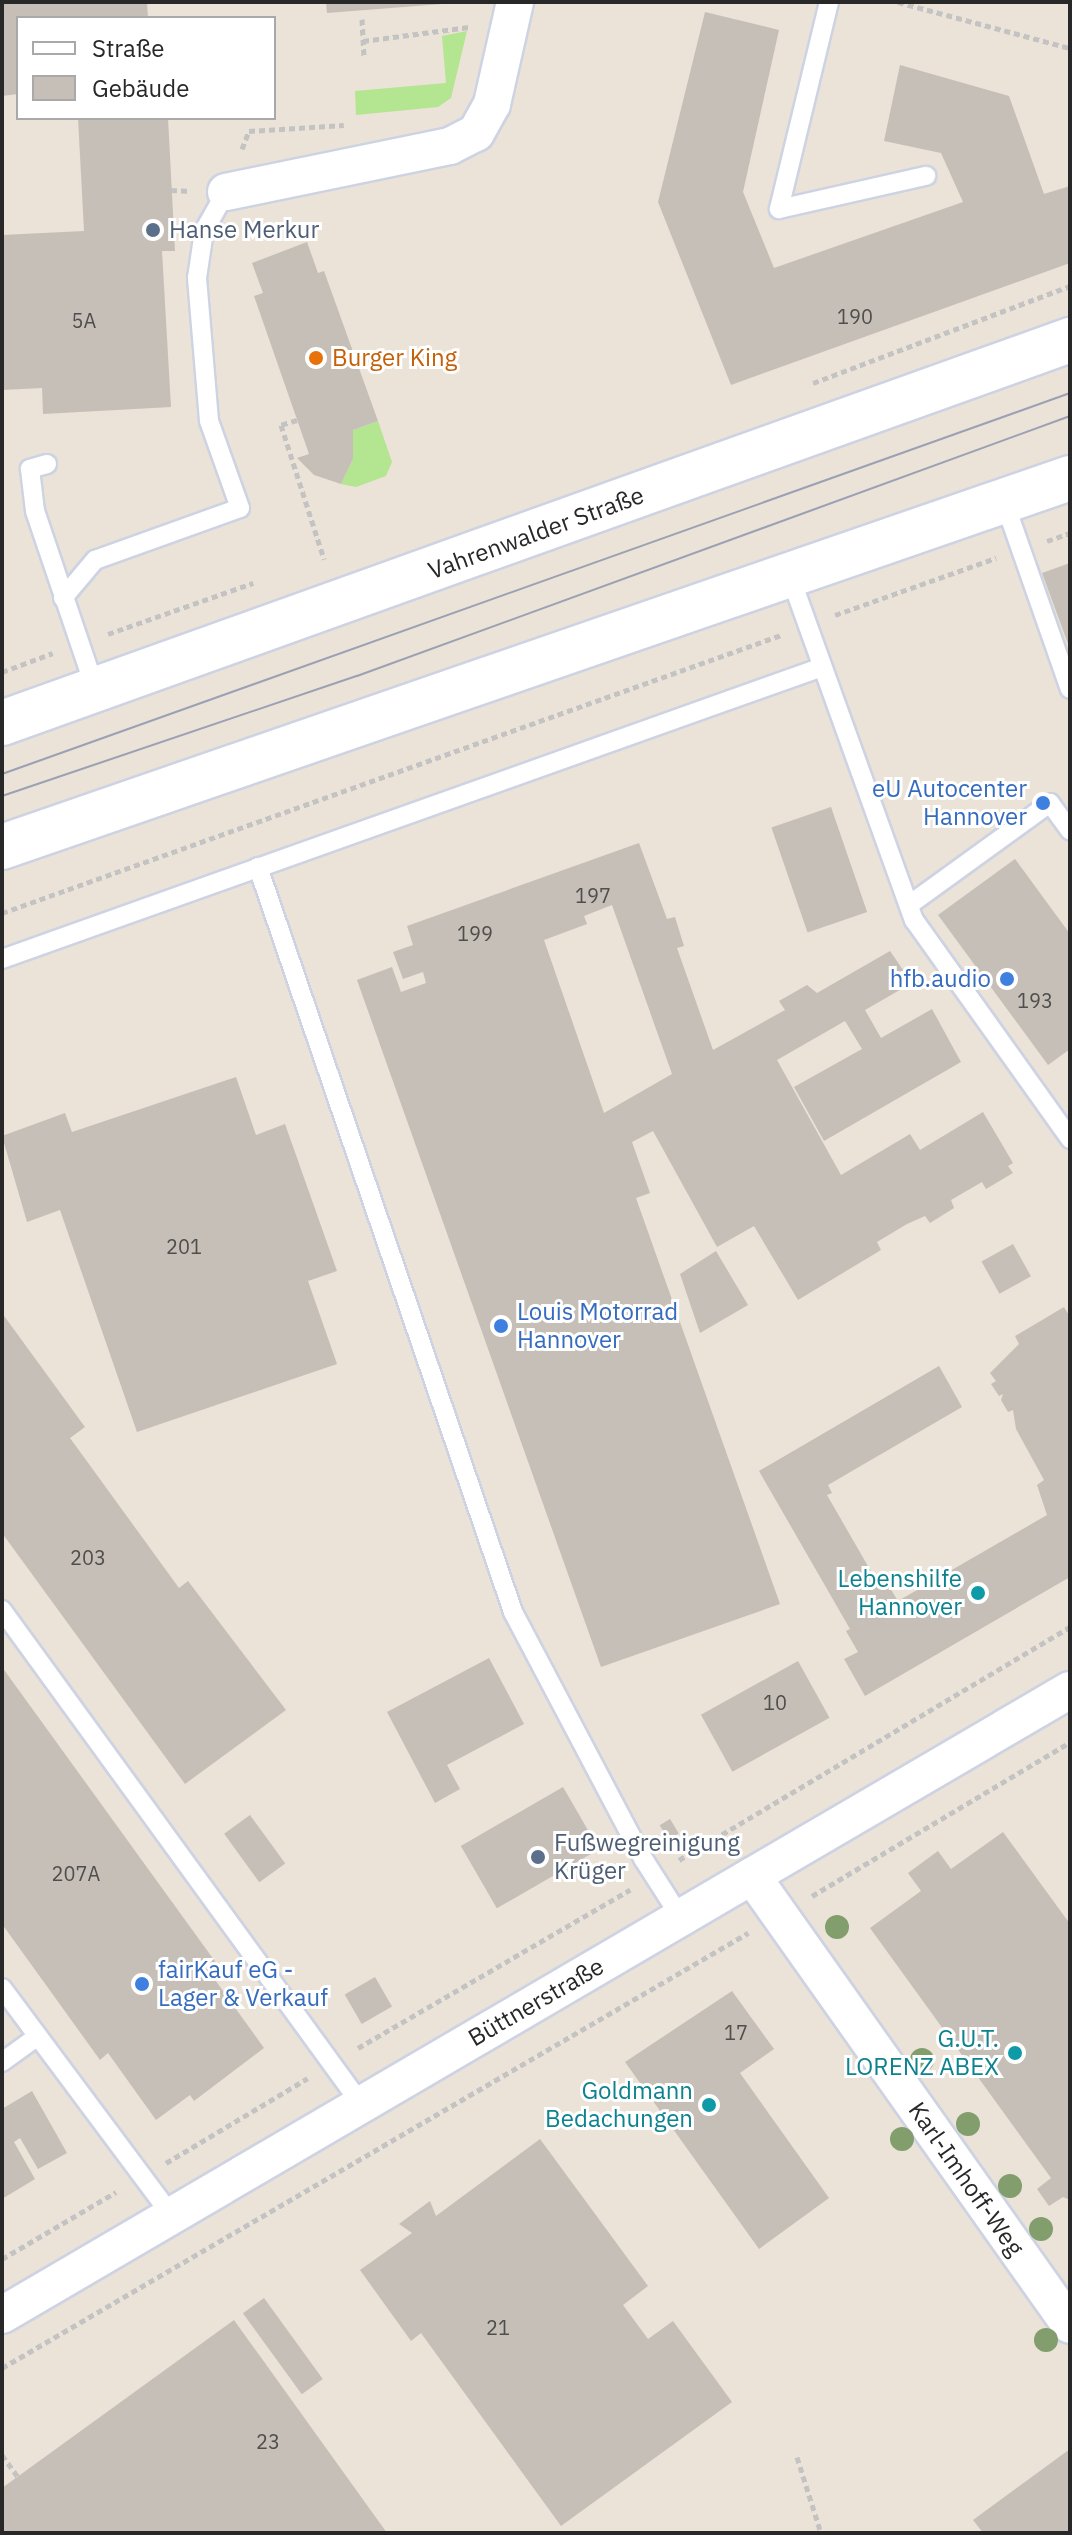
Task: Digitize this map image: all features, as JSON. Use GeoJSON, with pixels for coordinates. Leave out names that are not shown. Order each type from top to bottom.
{"type":"FeatureCollection","features":[{"type":"Feature","properties":{"kind":"main road","name":"Vahrenwalder Straße"},"geometry":{"type":"LineString","coordinates":[[2,723],[1070,340]]}},
{"type":"Feature","properties":{"kind":"main road"},"geometry":{"type":"LineString","coordinates":[[2,847],[1070,478]]}},
{"type":"Feature","properties":{"kind":"street"},"geometry":{"type":"LineString","coordinates":[[226,192],[450,146],[476,133],[492,104],[515,2]]}},
{"type":"Feature","properties":{"kind":"street","name":"Büttnerstraße"},"geometry":{"type":"LineString","coordinates":[[2,2315],[1070,1690]]}},
{"type":"Feature","properties":{"kind":"street","name":"Karl-Imhoff-Weg"},"geometry":{"type":"LineString","coordinates":[[752,1876],[1070,2325]]}},
{"type":"Feature","properties":{"kind":"lane"},"geometry":{"type":"LineString","coordinates":[[829,2],[779,209],[926,176]]}},
{"type":"Feature","properties":{"kind":"lane"},"geometry":{"type":"LineString","coordinates":[[63,598],[95,560],[240,508],[209,421],[197,278],[204,231],[226,192]]}},
{"type":"Feature","properties":{"kind":"lane"},"geometry":{"type":"LineString","coordinates":[[47,464],[30,469],[35,511],[96,691]]}},
{"type":"Feature","properties":{"kind":"lane"},"geometry":{"type":"LineString","coordinates":[[1004,501],[1070,689]]}},
{"type":"Feature","properties":{"kind":"lane"},"geometry":{"type":"LineString","coordinates":[[790,576],[914,920],[1070,1139]]}},
{"type":"Feature","properties":{"kind":"lane"},"geometry":{"type":"LineString","coordinates":[[2,959],[822,667]]}},
{"type":"Feature","properties":{"kind":"lane"},"geometry":{"type":"LineString","coordinates":[[909,905],[1050,803],[1070,831]]}},
{"type":"Feature","properties":{"kind":"lane"},"geometry":{"type":"LineString","coordinates":[[258,867],[513,1612],[654,1875],[681,1918]]}},
{"type":"Feature","properties":{"kind":"lane"},"geometry":{"type":"LineString","coordinates":[[2,1610],[361,2104]]}},
{"type":"Feature","properties":{"kind":"lane"},"geometry":{"type":"LineString","coordinates":[[2,1988],[171,2215]]}},
{"type":"Feature","properties":{"kind":"lane"},"geometry":{"type":"LineString","coordinates":[[2,2062],[38,2036]]}},
{"type":"Feature","properties":{"kind":"path"},"geometry":{"type":"LineString","coordinates":[[898,2],[1070,48]]}},
{"type":"Feature","properties":{"kind":"path"},"geometry":{"type":"LineString","coordinates":[[362,19],[364,57]]}},
{"type":"Feature","properties":{"kind":"path"},"geometry":{"type":"LineString","coordinates":[[363,41],[476,25],[473,40]]}},
{"type":"Feature","properties":{"kind":"path"},"geometry":{"type":"LineString","coordinates":[[226,192],[249,131],[349,124]]}},
{"type":"Feature","properties":{"kind":"path"},"geometry":{"type":"LineString","coordinates":[[802,386],[1070,286]]}},
{"type":"Feature","properties":{"kind":"path"},"geometry":{"type":"LineString","coordinates":[[297,420],[281,425],[324,559]]}},
{"type":"Feature","properties":{"kind":"path"},"geometry":{"type":"LineString","coordinates":[[2,913],[1070,533]]}},
{"type":"Feature","properties":{"kind":"path"},"geometry":{"type":"LineString","coordinates":[[309,564],[336,554]]}},
{"type":"Feature","properties":{"kind":"path"},"geometry":{"type":"LineString","coordinates":[[2,672],[266,579]]}},
{"type":"Feature","properties":{"kind":"path"},"geometry":{"type":"LineString","coordinates":[[2,2259],[1070,1627]]}},
{"type":"Feature","properties":{"kind":"path"},"geometry":{"type":"LineString","coordinates":[[2,2368],[779,1916],[1070,1742]]}},
{"type":"Feature","properties":{"kind":"path"},"geometry":{"type":"LineString","coordinates":[[2,2455],[18,2477]]}},
{"type":"Feature","properties":{"kind":"path"},"geometry":{"type":"LineString","coordinates":[[797,2457],[821,2533]]}},
{"type":"Feature","properties":{"kind":"green space"},"geometry":{"type":"Polygon","coordinates":[[[467,31],[451,98],[438,107],[356,115],[355,91],[446,83],[442,36],[467,31]]]}},
{"type":"Feature","properties":{"kind":"green space"},"geometry":{"type":"Polygon","coordinates":[[[378,421],[392,462],[386,476],[356,487],[341,484],[353,459],[353,430],[378,421]]]}},
{"type":"Feature","properties":{"kind":"building"},"geometry":{"type":"Polygon","coordinates":[[[2,2],[147,2],[148,16],[16,16],[16,94],[2,96],[2,2]]]}},
{"type":"Feature","properties":{"kind":"building"},"geometry":{"type":"Polygon","coordinates":[[[326,2],[442,2],[442,4],[327,13],[326,2]]]}},
{"type":"Feature","properties":{"kind":"building"},"geometry":{"type":"Polygon","coordinates":[[[705,12],[779,30],[743,192],[774,268],[963,202],[941,153],[884,141],[900,65],[1009,96],[1044,194],[1070,186],[1070,263],[731,385],[658,202],[705,12]]]}},
{"type":"Feature","properties":{"kind":"building"},"geometry":{"type":"Polygon","coordinates":[[[78,120],[168,120],[175,251],[162,251],[171,407],[43,414],[42,388],[2,390],[2,235],[84,231],[78,120]]]}},
{"type":"Feature","properties":{"kind":"building","name":"Burger King"},"geometry":{"type":"Polygon","coordinates":[[[307,242],[318,273],[324,271],[378,421],[353,430],[353,459],[341,484],[314,475],[297,458],[309,454],[254,296],[263,293],[252,263],[307,242]]]}},
{"type":"Feature","properties":{"kind":"building"},"geometry":{"type":"Polygon","coordinates":[[[1070,563],[1070,649],[1042,573],[1070,563]]]}},
{"type":"Feature","properties":{"kind":"building"},"geometry":{"type":"Polygon","coordinates":[[[831,807],[867,912],[808,932],[771,828],[831,807]]]}},
{"type":"Feature","properties":{"kind":"building"},"geometry":{"type":"Polygon","coordinates":[[[639,843],[667,919],[675,917],[684,946],[677,948],[713,1050],[785,1010],[779,1001],[807,985],[817,993],[890,951],[912,983],[865,1010],[881,1038],[932,1009],[961,1062],[824,1141],[794,1087],[862,1049],[845,1021],[777,1060],[841,1175],[910,1134],[920,1150],[983,1112],[1013,1163],[1008,1166],[1013,1173],[986,1189],[982,1182],[951,1200],[954,1208],[930,1223],[925,1216],[907,1224],[877,1242],[881,1250],[798,1300],[754,1226],[717,1247],[653,1131],[632,1142],[650,1193],[636,1198],[780,1604],[601,1667],[357,980],[392,967],[401,992],[426,983],[423,972],[403,979],[393,952],[413,945],[407,926],[639,843]],[[612,905],[584,916],[587,924],[544,940],[604,1113],[672,1074],[612,905]]]}},
{"type":"Feature","properties":{"kind":"building"},"geometry":{"type":"Polygon","coordinates":[[[1015,859],[1070,934],[1070,1049],[1048,1065],[938,915],[1015,859]]]}},
{"type":"Feature","properties":{"kind":"building"},"geometry":{"type":"Polygon","coordinates":[[[236,1077],[256,1135],[285,1124],[337,1271],[308,1281],[337,1364],[137,1432],[60,1210],[27,1222],[2,1136],[65,1113],[72,1132],[236,1077]]]}},
{"type":"Feature","properties":{"kind":"building"},"geometry":{"type":"Polygon","coordinates":[[[1013,1244],[1031,1276],[999,1294],[982,1261],[1013,1244]]]}},
{"type":"Feature","properties":{"kind":"building"},"geometry":{"type":"Polygon","coordinates":[[[716,1251],[748,1305],[700,1333],[680,1274],[716,1251]]]}},
{"type":"Feature","properties":{"kind":"building"},"geometry":{"type":"Polygon","coordinates":[[[1064,1307],[1070,1317],[1070,1577],[865,1696],[844,1659],[858,1652],[846,1631],[850,1629],[759,1471],[939,1366],[962,1407],[828,1485],[832,1493],[827,1495],[880,1587],[887,1583],[898,1601],[1047,1515],[1037,1485],[1044,1480],[1016,1429],[1013,1410],[1008,1412],[1001,1400],[1003,1394],[999,1396],[991,1384],[996,1381],[990,1373],[1019,1344],[1015,1336],[1064,1307]]]}},
{"type":"Feature","properties":{"kind":"building"},"geometry":{"type":"Polygon","coordinates":[[[2,1313],[85,1427],[70,1438],[179,1588],[188,1581],[286,1710],[185,1784],[2,1533],[2,1313]]]}},
{"type":"Feature","properties":{"kind":"building"},"geometry":{"type":"Polygon","coordinates":[[[489,1658],[524,1724],[447,1765],[460,1789],[435,1803],[387,1712],[489,1658]]]}},
{"type":"Feature","properties":{"kind":"building"},"geometry":{"type":"Polygon","coordinates":[[[798,1661],[830,1718],[732,1772],[701,1715],[798,1661]]]}},
{"type":"Feature","properties":{"kind":"building"},"geometry":{"type":"Polygon","coordinates":[[[2,1667],[222,1971],[213,1977],[264,2048],[194,2101],[190,2095],[156,2120],[108,2053],[100,2060],[2,1924],[2,1667]]]}},
{"type":"Feature","properties":{"kind":"building"},"geometry":{"type":"Polygon","coordinates":[[[563,1787],[599,1849],[497,1908],[461,1846],[563,1787]]]}},
{"type":"Feature","properties":{"kind":"building"},"geometry":{"type":"Polygon","coordinates":[[[250,1815],[285,1864],[259,1882],[224,1834],[250,1815]]]}},
{"type":"Feature","properties":{"kind":"building"},"geometry":{"type":"Polygon","coordinates":[[[670,1819],[679,1834],[668,1840],[660,1825],[670,1819]]]}},
{"type":"Feature","properties":{"kind":"building","name":"G.U.T. LORENZ ABEX"},"geometry":{"type":"Polygon","coordinates":[[[1003,1832],[1070,1924],[1070,2200],[1063,2197],[1049,2206],[1037,2189],[1051,2178],[870,1928],[921,1891],[908,1873],[938,1851],[951,1869],[1003,1832]]]}},
{"type":"Feature","properties":{"kind":"building"},"geometry":{"type":"Polygon","coordinates":[[[375,1977],[392,2006],[362,2024],[345,1994],[375,1977]]]}},
{"type":"Feature","properties":{"kind":"building"},"geometry":{"type":"Polygon","coordinates":[[[732,1991],[774,2049],[740,2073],[829,2198],[759,2249],[625,2062],[732,1991]]]}},
{"type":"Feature","properties":{"kind":"building"},"geometry":{"type":"Polygon","coordinates":[[[32,2091],[67,2153],[38,2169],[20,2138],[14,2142],[35,2179],[2,2199],[2,2109],[32,2091]]]}},
{"type":"Feature","properties":{"kind":"building"},"geometry":{"type":"Polygon","coordinates":[[[540,2139],[648,2286],[623,2305],[648,2339],[673,2321],[732,2402],[561,2526],[421,2333],[411,2341],[360,2270],[412,2233],[399,2224],[430,2201],[436,2216],[540,2139]]]}},
{"type":"Feature","properties":{"kind":"building"},"geometry":{"type":"Polygon","coordinates":[[[264,2298],[323,2379],[302,2394],[243,2313],[264,2298]]]}},
{"type":"Feature","properties":{"kind":"building"},"geometry":{"type":"Polygon","coordinates":[[[234,2320],[387,2533],[2,2533],[2,2488],[234,2320]]]}},
{"type":"Feature","properties":{"kind":"building"},"geometry":{"type":"Polygon","coordinates":[[[1070,2449],[1070,2533],[983,2533],[973,2520],[1070,2449]]]}},
{"type":"Feature","properties":{"kind":"tram line"},"geometry":{"type":"LineString","coordinates":[[2,774],[1070,393]]}},
{"type":"Feature","properties":{"kind":"tram line"},"geometry":{"type":"LineString","coordinates":[[2,796],[357,676],[1070,416]]}},
{"type":"Feature","properties":{"kind":"place","name":"Hanse Merkur"},"geometry":{"type":"Point","coordinates":[153,230]}},
{"type":"Feature","properties":{"kind":"place","name":"Burger King"},"geometry":{"type":"Point","coordinates":[316,358]}},
{"type":"Feature","properties":{"kind":"place","name":"eU Autocenter Hannover"},"geometry":{"type":"Point","coordinates":[1043,803]}},
{"type":"Feature","properties":{"kind":"place","name":"hfb.audio"},"geometry":{"type":"Point","coordinates":[1007,979]}},
{"type":"Feature","properties":{"kind":"place","name":"Louis Motorrad Hannover"},"geometry":{"type":"Point","coordinates":[501,1326]}},
{"type":"Feature","properties":{"kind":"place","name":"Lebenshilfe Hannover"},"geometry":{"type":"Point","coordinates":[978,1593]}},
{"type":"Feature","properties":{"kind":"place","name":"Fußwegreinigung Krüger"},"geometry":{"type":"Point","coordinates":[538,1857]}},
{"type":"Feature","properties":{"kind":"place","name":"fairKauf eG - Lager & Verkauf"},"geometry":{"type":"Point","coordinates":[142,1984]}},
{"type":"Feature","properties":{"kind":"place","name":"G.U.T. LORENZ ABEX"},"geometry":{"type":"Point","coordinates":[1015,2053]}},
{"type":"Feature","properties":{"kind":"place","name":"Goldmann Bedachungen"},"geometry":{"type":"Point","coordinates":[709,2105]}}]}
